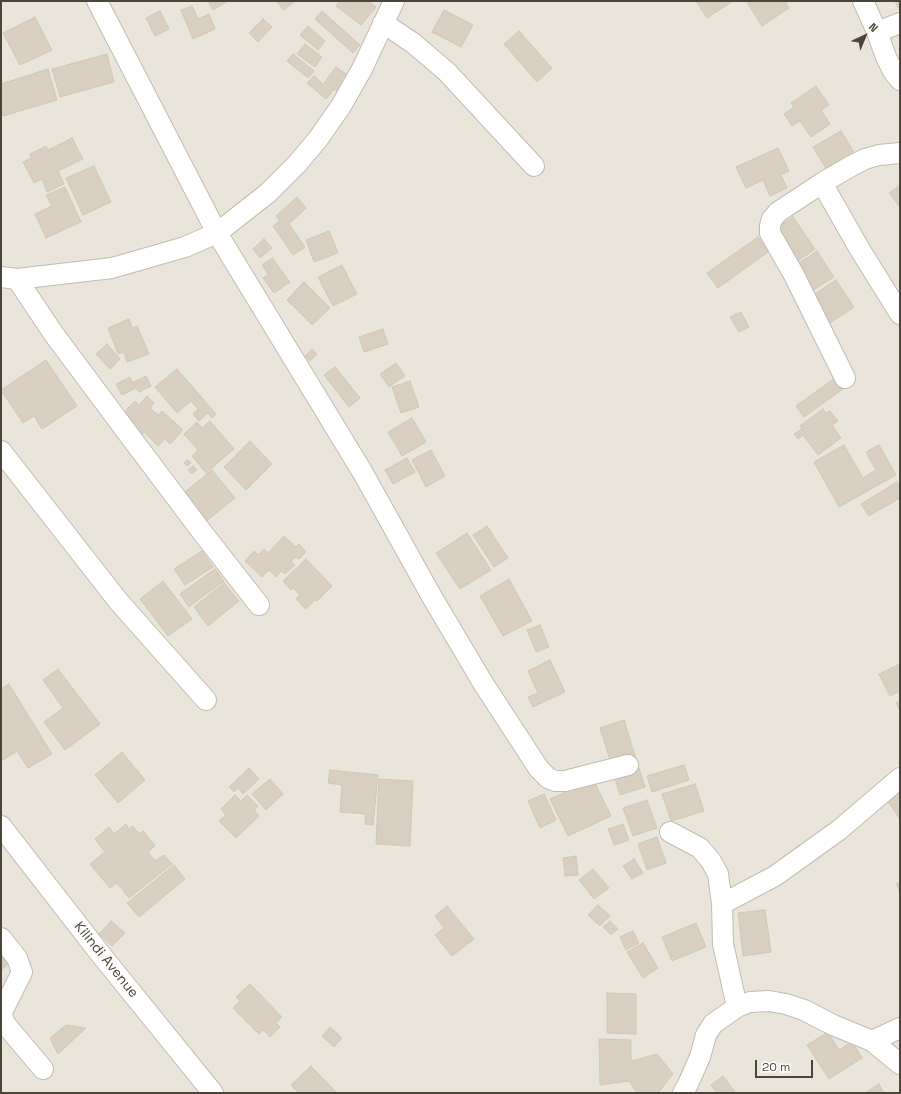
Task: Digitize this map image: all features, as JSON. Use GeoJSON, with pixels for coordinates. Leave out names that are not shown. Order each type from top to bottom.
{"type":"FeatureCollection","features":[{"type":"Feature","properties":{"kind":"street"},"geometry":{"type":"LineString","coordinates":[[97,1],[217,233],[363,473],[432,597],[483,683],[539,769],[548,778],[555,781],[565,781],[628,765]]}},
{"type":"Feature","properties":{"kind":"street"},"geometry":{"type":"LineString","coordinates":[[9,278],[112,268],[185,247],[217,233],[268,193],[298,164],[318,140],[341,106],[362,69],[394,1]]}},
{"type":"Feature","properties":{"kind":"street"},"geometry":{"type":"LineString","coordinates":[[862,1],[877,32],[886,57],[893,71],[900,80]]}},
{"type":"Feature","properties":{"kind":"street"},"geometry":{"type":"LineString","coordinates":[[383,23],[413,43],[447,72],[534,166]]}},
{"type":"Feature","properties":{"kind":"street"},"geometry":{"type":"LineString","coordinates":[[877,32],[900,23]]}},
{"type":"Feature","properties":{"kind":"street"},"geometry":{"type":"LineString","coordinates":[[845,378],[794,275],[770,233],[770,226],[772,219],[778,212],[822,183],[865,159],[879,155],[900,154]]}},
{"type":"Feature","properties":{"kind":"street"},"geometry":{"type":"LineString","coordinates":[[822,183],[900,314]]}},
{"type":"Feature","properties":{"kind":"street"},"geometry":{"type":"LineString","coordinates":[[9,278],[53,333],[202,532],[259,604]]}},
{"type":"Feature","properties":{"kind":"street"},"geometry":{"type":"LineString","coordinates":[[1,451],[119,602],[206,700]]}},
{"type":"Feature","properties":{"kind":"street"},"geometry":{"type":"LineString","coordinates":[[722,904],[775,876],[839,830],[900,778]]}},
{"type":"Feature","properties":{"kind":"street","name":"Kilindi Avenue"},"geometry":{"type":"LineString","coordinates":[[1,826],[102,956],[213,1093]]}},
{"type":"Feature","properties":{"kind":"street"},"geometry":{"type":"LineString","coordinates":[[670,832],[700,848],[711,861],[718,874],[722,904],[723,944],[737,1007]]}},
{"type":"Feature","properties":{"kind":"street"},"geometry":{"type":"LineString","coordinates":[[1,938],[17,958],[22,972],[2,1014],[6,1025],[43,1069]]}},
{"type":"Feature","properties":{"kind":"street"},"geometry":{"type":"LineString","coordinates":[[683,1093],[700,1057],[706,1034],[713,1024],[737,1007],[750,1002],[769,1001],[786,1004],[804,1010],[834,1025],[872,1041],[900,1064]]}},
{"type":"Feature","properties":{"kind":"street"},"geometry":{"type":"LineString","coordinates":[[872,1041],[900,1028]]}},
{"type":"Feature","properties":{"kind":"shaded area"},"geometry":{"type":"Polygon","coordinates":[[[1,1],[900,1],[900,1093],[1,1093],[1,1]]]}},
{"type":"Feature","properties":{"kind":"building"},"geometry":{"type":"Polygon","coordinates":[[[208,1],[228,1],[213,10],[208,1]]]}},
{"type":"Feature","properties":{"kind":"building"},"geometry":{"type":"Polygon","coordinates":[[[276,1],[295,1],[284,10],[276,1]]]}},
{"type":"Feature","properties":{"kind":"building"},"geometry":{"type":"Polygon","coordinates":[[[340,1],[368,1],[376,7],[361,25],[336,6],[340,1]]]}},
{"type":"Feature","properties":{"kind":"building"},"geometry":{"type":"Polygon","coordinates":[[[696,1],[733,1],[707,18],[696,1]]]}},
{"type":"Feature","properties":{"kind":"building"},"geometry":{"type":"Polygon","coordinates":[[[746,1],[785,1],[789,8],[762,26],[746,1]]]}},
{"type":"Feature","properties":{"kind":"building"},"geometry":{"type":"Polygon","coordinates":[[[895,1],[900,1],[900,7],[898,8],[895,1]]]}},
{"type":"Feature","properties":{"kind":"building"},"geometry":{"type":"Polygon","coordinates":[[[192,6],[198,19],[209,14],[215,29],[193,39],[181,10],[192,6]]]}},
{"type":"Feature","properties":{"kind":"building"},"geometry":{"type":"Polygon","coordinates":[[[444,10],[473,25],[461,47],[432,32],[444,10]]]}},
{"type":"Feature","properties":{"kind":"building"},"geometry":{"type":"Polygon","coordinates":[[[160,11],[169,29],[155,36],[146,18],[160,11]]]}},
{"type":"Feature","properties":{"kind":"building"},"geometry":{"type":"Polygon","coordinates":[[[322,11],[360,45],[353,53],[315,19],[322,11]]]}},
{"type":"Feature","properties":{"kind":"building"},"geometry":{"type":"Polygon","coordinates":[[[35,17],[52,50],[20,65],[3,33],[35,17]]]}},
{"type":"Feature","properties":{"kind":"building"},"geometry":{"type":"Polygon","coordinates":[[[263,19],[272,27],[258,42],[249,33],[263,19]]]}},
{"type":"Feature","properties":{"kind":"building"},"geometry":{"type":"Polygon","coordinates":[[[308,26],[325,41],[318,50],[300,35],[308,26]]]}},
{"type":"Feature","properties":{"kind":"building"},"geometry":{"type":"Polygon","coordinates":[[[519,31],[552,68],[537,82],[504,44],[519,31]]]}},
{"type":"Feature","properties":{"kind":"building"},"geometry":{"type":"Polygon","coordinates":[[[305,44],[322,57],[315,67],[297,54],[305,44]]]}},
{"type":"Feature","properties":{"kind":"building"},"geometry":{"type":"Polygon","coordinates":[[[107,54],[114,82],[60,97],[52,69],[107,54]]]}},
{"type":"Feature","properties":{"kind":"building"},"geometry":{"type":"Polygon","coordinates":[[[293,54],[314,71],[308,78],[287,61],[293,54]]]}},
{"type":"Feature","properties":{"kind":"building"},"geometry":{"type":"Polygon","coordinates":[[[336,67],[346,74],[341,80],[348,85],[341,94],[335,89],[333,91],[324,83],[336,67]]]}},
{"type":"Feature","properties":{"kind":"building"},"geometry":{"type":"Polygon","coordinates":[[[48,69],[57,100],[3,116],[1,110],[1,84],[48,69]]]}},
{"type":"Feature","properties":{"kind":"building"},"geometry":{"type":"Polygon","coordinates":[[[314,76],[332,92],[326,99],[307,83],[314,76]]]}},
{"type":"Feature","properties":{"kind":"building"},"geometry":{"type":"Polygon","coordinates":[[[816,86],[829,105],[821,110],[830,124],[811,137],[800,121],[792,126],[784,114],[794,107],[791,103],[816,86]]]}},
{"type":"Feature","properties":{"kind":"building"},"geometry":{"type":"Polygon","coordinates":[[[841,131],[855,154],[827,170],[813,147],[841,131]]]}},
{"type":"Feature","properties":{"kind":"building"},"geometry":{"type":"Polygon","coordinates":[[[72,138],[83,159],[58,171],[64,184],[47,192],[42,179],[34,183],[23,162],[31,158],[30,154],[46,146],[48,150],[72,138]]]}},
{"type":"Feature","properties":{"kind":"building"},"geometry":{"type":"Polygon","coordinates":[[[778,148],[789,171],[781,175],[787,188],[770,196],[763,180],[746,188],[736,167],[778,148]]]}},
{"type":"Feature","properties":{"kind":"building"},"geometry":{"type":"Polygon","coordinates":[[[94,166],[111,202],[83,215],[66,178],[94,166]]]}},
{"type":"Feature","properties":{"kind":"building"},"geometry":{"type":"Polygon","coordinates":[[[900,185],[900,207],[889,193],[900,185]]]}},
{"type":"Feature","properties":{"kind":"building"},"geometry":{"type":"Polygon","coordinates":[[[65,187],[81,222],[46,238],[35,214],[52,206],[46,195],[65,187]]]}},
{"type":"Feature","properties":{"kind":"building"},"geometry":{"type":"Polygon","coordinates":[[[297,197],[306,208],[289,224],[305,247],[293,255],[273,226],[280,221],[276,216],[297,197]]]}},
{"type":"Feature","properties":{"kind":"building"},"geometry":{"type":"Polygon","coordinates":[[[793,217],[815,249],[795,263],[773,230],[793,217]]]}},
{"type":"Feature","properties":{"kind":"building"},"geometry":{"type":"Polygon","coordinates":[[[329,231],[338,253],[314,262],[306,240],[329,231]]]}},
{"type":"Feature","properties":{"kind":"building"},"geometry":{"type":"Polygon","coordinates":[[[758,237],[768,252],[718,288],[707,273],[758,237]]]}},
{"type":"Feature","properties":{"kind":"building"},"geometry":{"type":"Polygon","coordinates":[[[264,239],[272,248],[260,258],[253,249],[264,239]]]}},
{"type":"Feature","properties":{"kind":"building"},"geometry":{"type":"Polygon","coordinates":[[[817,251],[834,277],[810,292],[793,267],[817,251]]]}},
{"type":"Feature","properties":{"kind":"building"},"geometry":{"type":"Polygon","coordinates":[[[272,258],[290,282],[274,293],[263,278],[268,274],[262,265],[272,258]]]}},
{"type":"Feature","properties":{"kind":"building"},"geometry":{"type":"Polygon","coordinates":[[[342,265],[357,294],[333,306],[318,277],[342,265]]]}},
{"type":"Feature","properties":{"kind":"building"},"geometry":{"type":"Polygon","coordinates":[[[836,280],[854,307],[830,323],[812,296],[836,280]]]}},
{"type":"Feature","properties":{"kind":"building"},"geometry":{"type":"Polygon","coordinates":[[[304,282],[330,308],[312,325],[287,300],[304,282]]]}},
{"type":"Feature","properties":{"kind":"building"},"geometry":{"type":"Polygon","coordinates":[[[741,312],[749,327],[739,332],[730,317],[741,312]]]}},
{"type":"Feature","properties":{"kind":"building"},"geometry":{"type":"Polygon","coordinates":[[[129,319],[132,328],[137,326],[149,354],[127,362],[124,352],[118,354],[108,328],[129,319]]]}},
{"type":"Feature","properties":{"kind":"building"},"geometry":{"type":"Polygon","coordinates":[[[383,329],[388,344],[364,352],[359,337],[383,329]]]}},
{"type":"Feature","properties":{"kind":"building"},"geometry":{"type":"Polygon","coordinates":[[[107,344],[120,359],[110,369],[96,354],[107,344]]]}},
{"type":"Feature","properties":{"kind":"building"},"geometry":{"type":"Polygon","coordinates":[[[312,349],[317,354],[310,361],[305,356],[312,349]]]}},
{"type":"Feature","properties":{"kind":"building"},"geometry":{"type":"Polygon","coordinates":[[[46,360],[77,406],[42,429],[34,416],[23,423],[1,390],[46,360]]]}},
{"type":"Feature","properties":{"kind":"building"},"geometry":{"type":"Polygon","coordinates":[[[396,363],[405,376],[389,387],[380,374],[396,363]]]}},
{"type":"Feature","properties":{"kind":"building"},"geometry":{"type":"Polygon","coordinates":[[[335,367],[360,398],[349,407],[324,375],[335,367]]]}},
{"type":"Feature","properties":{"kind":"building"},"geometry":{"type":"Polygon","coordinates":[[[177,369],[216,414],[212,418],[208,413],[199,421],[193,414],[198,409],[191,401],[177,413],[155,387],[177,369]]]}},
{"type":"Feature","properties":{"kind":"building"},"geometry":{"type":"Polygon","coordinates":[[[839,375],[847,386],[804,417],[796,406],[839,375]]]}},
{"type":"Feature","properties":{"kind":"building"},"geometry":{"type":"Polygon","coordinates":[[[146,376],[151,386],[139,392],[136,388],[122,395],[116,384],[130,377],[132,383],[146,376]]]}},
{"type":"Feature","properties":{"kind":"building"},"geometry":{"type":"Polygon","coordinates":[[[410,381],[419,407],[401,413],[392,387],[410,381]]]}},
{"type":"Feature","properties":{"kind":"building"},"geometry":{"type":"Polygon","coordinates":[[[147,396],[154,403],[150,408],[158,415],[162,411],[183,430],[170,444],[165,439],[158,446],[144,432],[141,436],[129,426],[133,422],[123,413],[135,401],[139,405],[147,396]]]}},
{"type":"Feature","properties":{"kind":"building"},"geometry":{"type":"Polygon","coordinates":[[[823,409],[826,413],[830,411],[838,421],[832,425],[841,438],[818,455],[803,435],[798,439],[794,434],[802,429],[800,426],[823,409]]]}},
{"type":"Feature","properties":{"kind":"building"},"geometry":{"type":"Polygon","coordinates":[[[412,418],[426,442],[402,456],[388,432],[412,418]]]}},
{"type":"Feature","properties":{"kind":"building"},"geometry":{"type":"Polygon","coordinates":[[[210,421],[234,449],[206,473],[192,456],[198,450],[184,434],[197,422],[202,428],[210,421]]]}},
{"type":"Feature","properties":{"kind":"building"},"geometry":{"type":"Polygon","coordinates":[[[250,441],[272,464],[246,490],[224,467],[250,441]]]}},
{"type":"Feature","properties":{"kind":"building"},"geometry":{"type":"Polygon","coordinates":[[[844,445],[863,478],[876,470],[866,452],[879,445],[896,475],[839,507],[814,462],[844,445]]]}},
{"type":"Feature","properties":{"kind":"building"},"geometry":{"type":"Polygon","coordinates":[[[431,450],[445,476],[426,487],[412,460],[431,450]]]}},
{"type":"Feature","properties":{"kind":"building"},"geometry":{"type":"Polygon","coordinates":[[[407,458],[415,472],[393,484],[385,470],[407,458]]]}},
{"type":"Feature","properties":{"kind":"building"},"geometry":{"type":"Polygon","coordinates":[[[188,460],[191,463],[187,466],[184,463],[188,460]]]}},
{"type":"Feature","properties":{"kind":"building"},"geometry":{"type":"Polygon","coordinates":[[[193,466],[197,470],[192,474],[188,470],[193,466]]]}},
{"type":"Feature","properties":{"kind":"building"},"geometry":{"type":"Polygon","coordinates":[[[212,470],[235,498],[204,523],[181,495],[212,470]]]}},
{"type":"Feature","properties":{"kind":"building"},"geometry":{"type":"Polygon","coordinates":[[[897,482],[900,487],[900,498],[869,516],[861,504],[897,482]]]}},
{"type":"Feature","properties":{"kind":"building"},"geometry":{"type":"Polygon","coordinates":[[[487,526],[508,558],[494,567],[473,535],[487,526]]]}},
{"type":"Feature","properties":{"kind":"building"},"geometry":{"type":"Polygon","coordinates":[[[467,533],[491,570],[460,589],[436,553],[467,533]]]}},
{"type":"Feature","properties":{"kind":"building"},"geometry":{"type":"Polygon","coordinates":[[[284,536],[296,547],[299,544],[306,552],[299,559],[296,557],[291,561],[295,565],[285,574],[281,571],[276,577],[269,570],[262,577],[245,561],[254,551],[258,555],[264,549],[268,553],[284,536]]]}},
{"type":"Feature","properties":{"kind":"building"},"geometry":{"type":"Polygon","coordinates":[[[202,551],[213,567],[185,585],[174,569],[202,551]]]}},
{"type":"Feature","properties":{"kind":"building"},"geometry":{"type":"Polygon","coordinates":[[[306,559],[332,586],[317,601],[315,600],[306,609],[296,599],[300,595],[293,588],[291,590],[283,581],[306,559]]]}},
{"type":"Feature","properties":{"kind":"building"},"geometry":{"type":"Polygon","coordinates":[[[215,569],[224,581],[189,607],[180,594],[215,569]]]}},
{"type":"Feature","properties":{"kind":"building"},"geometry":{"type":"Polygon","coordinates":[[[509,579],[532,621],[503,636],[480,596],[509,579]]]}},
{"type":"Feature","properties":{"kind":"building"},"geometry":{"type":"Polygon","coordinates":[[[163,581],[192,619],[168,636],[140,599],[163,581]]]}},
{"type":"Feature","properties":{"kind":"building"},"geometry":{"type":"Polygon","coordinates":[[[224,583],[239,601],[208,626],[194,607],[224,583]]]}},
{"type":"Feature","properties":{"kind":"building"},"geometry":{"type":"Polygon","coordinates":[[[540,625],[549,647],[536,652],[527,630],[540,625]]]}},
{"type":"Feature","properties":{"kind":"building"},"geometry":{"type":"Polygon","coordinates":[[[550,660],[565,692],[533,707],[528,697],[538,693],[528,671],[550,660]]]}},
{"type":"Feature","properties":{"kind":"building"},"geometry":{"type":"Polygon","coordinates":[[[900,664],[900,691],[890,696],[879,674],[900,664]]]}},
{"type":"Feature","properties":{"kind":"building"},"geometry":{"type":"Polygon","coordinates":[[[58,669],[100,724],[65,750],[44,722],[63,708],[43,680],[58,669]]]}},
{"type":"Feature","properties":{"kind":"building"},"geometry":{"type":"Polygon","coordinates":[[[9,684],[52,754],[28,768],[17,751],[1,761],[1,689],[9,684]]]}},
{"type":"Feature","properties":{"kind":"building"},"geometry":{"type":"Polygon","coordinates":[[[900,701],[900,711],[896,703],[900,701]]]}},
{"type":"Feature","properties":{"kind":"building"},"geometry":{"type":"Polygon","coordinates":[[[624,720],[635,756],[611,763],[600,728],[624,720]]]}},
{"type":"Feature","properties":{"kind":"building"},"geometry":{"type":"Polygon","coordinates":[[[122,752],[145,780],[118,803],[95,775],[122,752]]]}},
{"type":"Feature","properties":{"kind":"building"},"geometry":{"type":"Polygon","coordinates":[[[638,765],[645,787],[620,795],[613,772],[638,765]]]}},
{"type":"Feature","properties":{"kind":"building"},"geometry":{"type":"Polygon","coordinates":[[[684,765],[689,780],[652,792],[647,776],[684,765]]]}},
{"type":"Feature","properties":{"kind":"building"},"geometry":{"type":"Polygon","coordinates":[[[249,768],[259,779],[243,794],[238,788],[234,792],[229,787],[249,768]]]}},
{"type":"Feature","properties":{"kind":"building"},"geometry":{"type":"Polygon","coordinates":[[[330,770],[378,775],[373,825],[365,824],[366,814],[340,812],[342,785],[328,783],[330,770]]]}},
{"type":"Feature","properties":{"kind":"building"},"geometry":{"type":"Polygon","coordinates":[[[270,779],[283,794],[266,810],[252,794],[270,779]]]}},
{"type":"Feature","properties":{"kind":"building"},"geometry":{"type":"Polygon","coordinates":[[[379,779],[413,781],[410,846],[376,844],[379,779]]]}},
{"type":"Feature","properties":{"kind":"building"},"geometry":{"type":"Polygon","coordinates":[[[593,779],[611,816],[568,836],[550,799],[593,779]]]}},
{"type":"Feature","properties":{"kind":"building"},"geometry":{"type":"Polygon","coordinates":[[[695,784],[704,811],[671,821],[662,794],[695,784]]]}},
{"type":"Feature","properties":{"kind":"building"},"geometry":{"type":"Polygon","coordinates":[[[900,787],[900,819],[885,797],[900,787]]]}},
{"type":"Feature","properties":{"kind":"building"},"geometry":{"type":"Polygon","coordinates":[[[544,794],[556,820],[540,828],[528,801],[544,794]]]}},
{"type":"Feature","properties":{"kind":"building"},"geometry":{"type":"Polygon","coordinates":[[[235,795],[241,801],[247,795],[258,806],[254,810],[259,816],[236,838],[219,821],[226,815],[221,809],[235,795]]]}},
{"type":"Feature","properties":{"kind":"building"},"geometry":{"type":"Polygon","coordinates":[[[647,800],[657,828],[633,836],[623,808],[647,800]]]}},
{"type":"Feature","properties":{"kind":"building"},"geometry":{"type":"Polygon","coordinates":[[[126,824],[129,829],[133,826],[139,834],[143,831],[155,846],[148,852],[155,861],[164,855],[172,864],[129,898],[117,883],[110,888],[90,864],[105,852],[95,839],[109,827],[114,834],[126,824]]]}},
{"type":"Feature","properties":{"kind":"building"},"geometry":{"type":"Polygon","coordinates":[[[623,824],[629,840],[614,845],[608,829],[623,824]]]}},
{"type":"Feature","properties":{"kind":"building"},"geometry":{"type":"Polygon","coordinates":[[[657,837],[666,863],[647,870],[638,844],[657,837]]]}},
{"type":"Feature","properties":{"kind":"building"},"geometry":{"type":"Polygon","coordinates":[[[576,856],[578,875],[565,876],[563,858],[576,856]]]}},
{"type":"Feature","properties":{"kind":"building"},"geometry":{"type":"Polygon","coordinates":[[[634,859],[643,873],[632,879],[623,866],[634,859]]]}},
{"type":"Feature","properties":{"kind":"building"},"geometry":{"type":"Polygon","coordinates":[[[174,865],[185,879],[139,917],[127,903],[174,865]]]}},
{"type":"Feature","properties":{"kind":"building"},"geometry":{"type":"Polygon","coordinates":[[[593,869],[609,888],[594,899],[579,880],[593,869]]]}},
{"type":"Feature","properties":{"kind":"building"},"geometry":{"type":"Polygon","coordinates":[[[900,882],[900,891],[896,884],[900,882]]]}},
{"type":"Feature","properties":{"kind":"building"},"geometry":{"type":"Polygon","coordinates":[[[598,905],[610,916],[600,926],[588,915],[598,905]]]}},
{"type":"Feature","properties":{"kind":"building"},"geometry":{"type":"Polygon","coordinates":[[[447,906],[474,939],[452,956],[435,935],[444,928],[435,916],[447,906]]]}},
{"type":"Feature","properties":{"kind":"building"},"geometry":{"type":"Polygon","coordinates":[[[765,910],[771,952],[743,956],[738,913],[765,910]]]}},
{"type":"Feature","properties":{"kind":"building"},"geometry":{"type":"Polygon","coordinates":[[[111,921],[125,933],[112,946],[99,934],[111,921]]]}},
{"type":"Feature","properties":{"kind":"building"},"geometry":{"type":"Polygon","coordinates":[[[610,921],[618,929],[611,935],[603,927],[610,921]]]}},
{"type":"Feature","properties":{"kind":"building"},"geometry":{"type":"Polygon","coordinates":[[[696,923],[706,947],[672,961],[662,937],[696,923]]]}},
{"type":"Feature","properties":{"kind":"building"},"geometry":{"type":"Polygon","coordinates":[[[633,931],[639,943],[626,950],[620,937],[633,931]]]}},
{"type":"Feature","properties":{"kind":"building"},"geometry":{"type":"Polygon","coordinates":[[[643,943],[658,968],[643,978],[627,952],[643,943]]]}},
{"type":"Feature","properties":{"kind":"building"},"geometry":{"type":"Polygon","coordinates":[[[1,950],[11,962],[1,970],[1,950]]]}},
{"type":"Feature","properties":{"kind":"building"},"geometry":{"type":"Polygon","coordinates":[[[250,984],[282,1017],[276,1023],[280,1027],[270,1037],[263,1030],[259,1034],[233,1008],[240,1001],[236,997],[250,984]]]}},
{"type":"Feature","properties":{"kind":"building"},"geometry":{"type":"Polygon","coordinates":[[[607,993],[636,994],[636,1034],[607,1033],[607,993]]]}},
{"type":"Feature","properties":{"kind":"building"},"geometry":{"type":"Polygon","coordinates":[[[66,1025],[86,1028],[58,1054],[50,1038],[66,1025]]]}},
{"type":"Feature","properties":{"kind":"building"},"geometry":{"type":"Polygon","coordinates":[[[330,1027],[342,1038],[334,1047],[322,1036],[330,1027]]]}},
{"type":"Feature","properties":{"kind":"building"},"geometry":{"type":"Polygon","coordinates":[[[828,1032],[839,1050],[852,1042],[862,1058],[829,1079],[807,1045],[828,1032]]]}},
{"type":"Feature","properties":{"kind":"building"},"geometry":{"type":"Polygon","coordinates":[[[599,1039],[631,1040],[631,1061],[657,1054],[673,1074],[658,1093],[637,1093],[629,1081],[600,1085],[599,1039]]]}},
{"type":"Feature","properties":{"kind":"building"},"geometry":{"type":"Polygon","coordinates":[[[311,1066],[337,1093],[299,1093],[291,1085],[311,1066]]]}},
{"type":"Feature","properties":{"kind":"building"},"geometry":{"type":"Polygon","coordinates":[[[723,1076],[736,1093],[717,1093],[711,1085],[723,1076]]]}},
{"type":"Feature","properties":{"kind":"building"},"geometry":{"type":"Polygon","coordinates":[[[879,1084],[884,1093],[865,1093],[879,1084]]]}}]}
